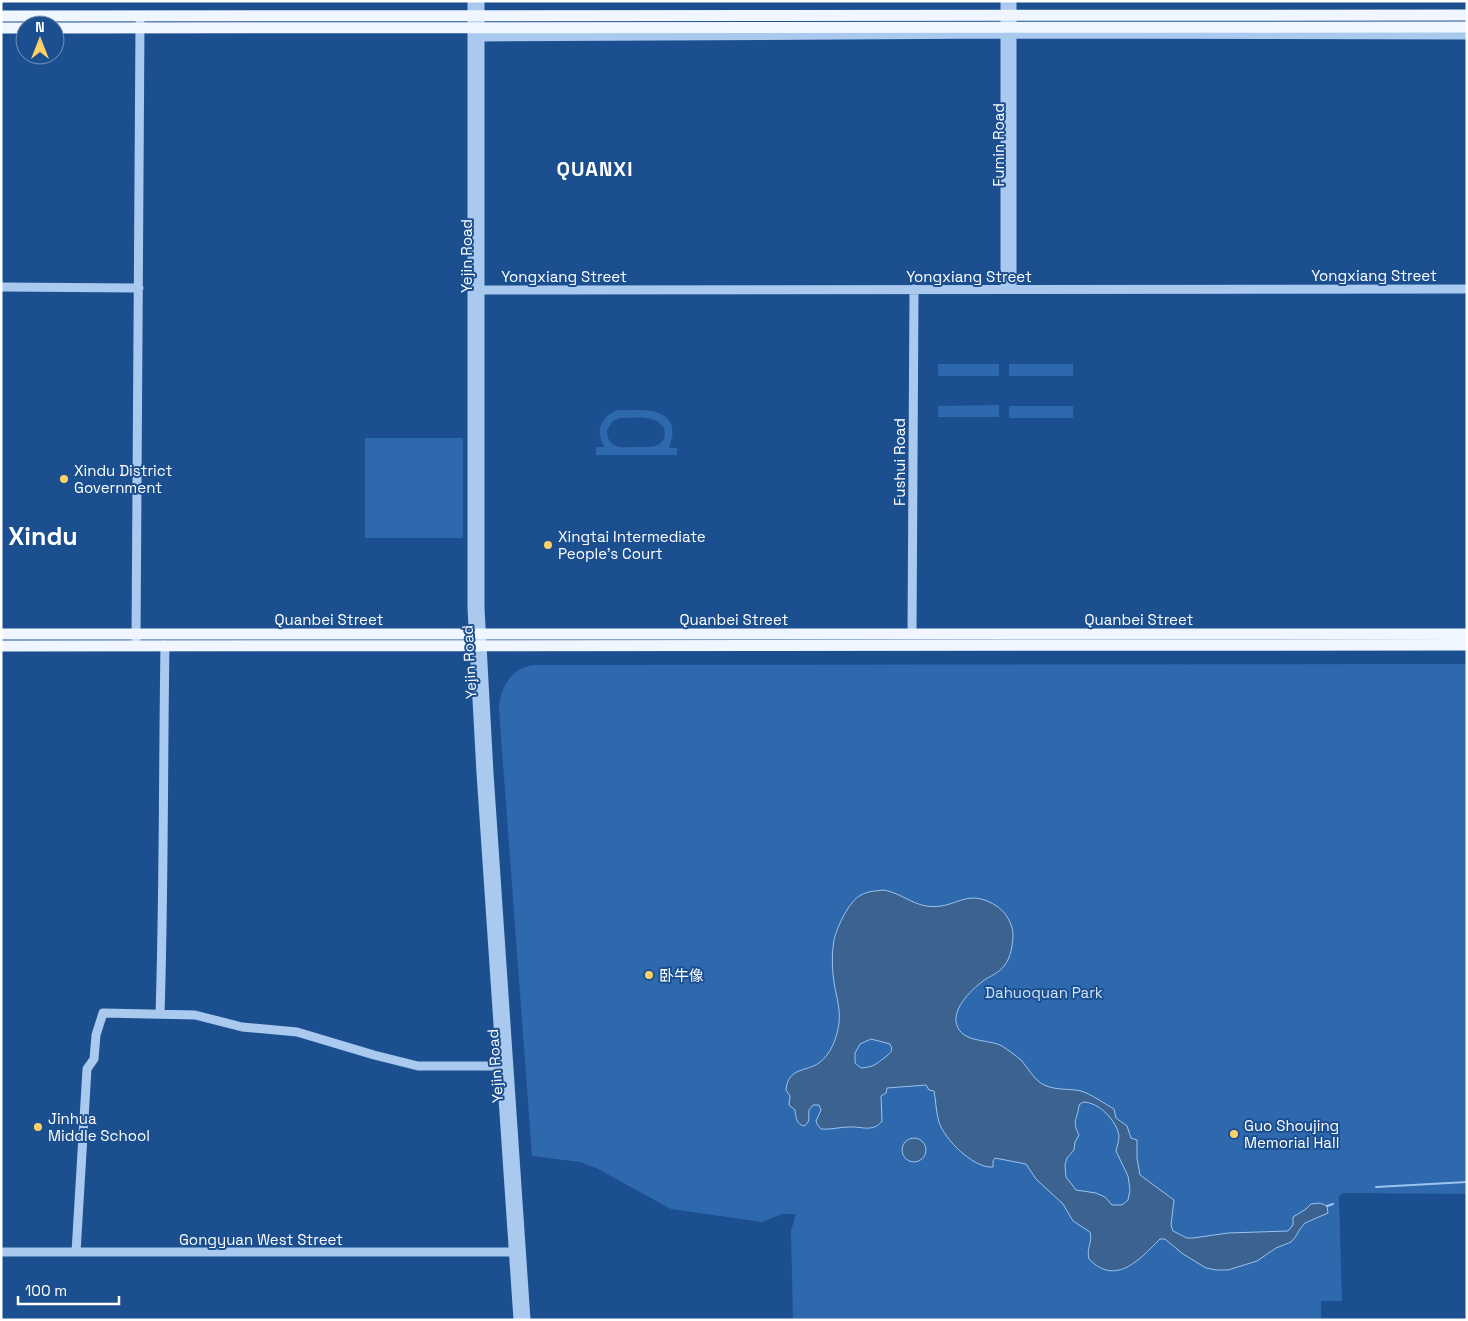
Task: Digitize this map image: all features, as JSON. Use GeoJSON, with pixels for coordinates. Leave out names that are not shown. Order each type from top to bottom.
{"type":"FeatureCollection","features":[{"type":"Feature","properties":{"kind":"main road"},"geometry":{"type":"LineString","coordinates":[[1,16],[1467,15]]}},
{"type":"Feature","properties":{"kind":"main road"},"geometry":{"type":"LineString","coordinates":[[65,28],[477,31],[1009,31],[1467,27]]}},
{"type":"Feature","properties":{"kind":"main road"},"geometry":{"type":"LineString","coordinates":[[1,28],[15,28]]}},
{"type":"Feature","properties":{"kind":"main road","name":"Quanbei Street"},"geometry":{"type":"LineString","coordinates":[[1,634],[136,640],[1467,645]]}},
{"type":"Feature","properties":{"kind":"main road","name":"Quanbei Street"},"geometry":{"type":"LineString","coordinates":[[1,646],[136,640],[165,645],[912,634],[1467,634]]}},
{"type":"Feature","properties":{"kind":"street","name":"Yejin Road"},"geometry":{"type":"LineString","coordinates":[[472,1],[476,15],[477,31],[476,290],[480,608],[478,640],[481,773],[501,1066],[517,1252],[526,1320]]}},
{"type":"Feature","properties":{"kind":"street","name":"Yejin Road"},"geometry":{"type":"LineString","coordinates":[[476,15],[480,1]]}},
{"type":"Feature","properties":{"kind":"street","name":"Fumin Road"},"geometry":{"type":"LineString","coordinates":[[1005,1],[1009,15]]}},
{"type":"Feature","properties":{"kind":"street","name":"Fumin Road"},"geometry":{"type":"LineString","coordinates":[[1009,289],[1009,15],[1012,1]]}},
{"type":"Feature","properties":{"kind":"street"},"geometry":{"type":"LineString","coordinates":[[136,640],[140,16]]}},
{"type":"Feature","properties":{"kind":"street"},"geometry":{"type":"LineString","coordinates":[[1009,31],[1467,34]]}},
{"type":"Feature","properties":{"kind":"street"},"geometry":{"type":"LineString","coordinates":[[1,287],[139,288]]}},
{"type":"Feature","properties":{"kind":"street","name":"Fushui Road"},"geometry":{"type":"LineString","coordinates":[[912,634],[914,289]]}},
{"type":"Feature","properties":{"kind":"street","name":"Yongxiang Street"},"geometry":{"type":"LineString","coordinates":[[476,290],[1467,289]]}},
{"type":"Feature","properties":{"kind":"street","name":"Yejin Road"},"geometry":{"type":"LineString","coordinates":[[478,640],[489,773],[517,1252],[518,1320]]}},
{"type":"Feature","properties":{"kind":"street"},"geometry":{"type":"LineString","coordinates":[[160,1014],[163,933],[162,814],[165,645]]}},
{"type":"Feature","properties":{"kind":"street"},"geometry":{"type":"LineString","coordinates":[[76,1252],[88,1066],[94,1059],[96,1035],[103,1013],[195,1015],[242,1028],[297,1032],[418,1066],[501,1066]]}},
{"type":"Feature","properties":{"kind":"street","name":"Gongyuan West Street"},"geometry":{"type":"LineString","coordinates":[[1,1252],[517,1252]]}},
{"type":"Feature","properties":{"kind":"green space"},"geometry":{"type":"Polygon","coordinates":[[[938,364],[999,364],[999,376],[938,376],[938,364]]]}},
{"type":"Feature","properties":{"kind":"green space"},"geometry":{"type":"Polygon","coordinates":[[[1009,364],[1073,364],[1073,376],[1009,376],[1009,364]]]}},
{"type":"Feature","properties":{"kind":"green space"},"geometry":{"type":"Polygon","coordinates":[[[999,405],[999,417],[938,417],[938,406],[999,405]]]}},
{"type":"Feature","properties":{"kind":"green space"},"geometry":{"type":"Polygon","coordinates":[[[1009,406],[1073,406],[1073,418],[1009,418],[1009,406]]]}},
{"type":"Feature","properties":{"kind":"green space"},"geometry":{"type":"Polygon","coordinates":[[[619,410],[640,410],[662,414],[671,424],[672,436],[669,448],[677,448],[677,455],[596,455],[596,447],[605,447],[600,436],[601,425],[613,412],[619,410]],[[620,418],[613,421],[607,430],[607,435],[612,444],[619,447],[650,447],[660,444],[663,440],[665,435],[664,428],[656,421],[644,418],[620,418]]]}},
{"type":"Feature","properties":{"kind":"green space"},"geometry":{"type":"Polygon","coordinates":[[[365,438],[463,438],[463,538],[365,538],[365,438]]]}},
{"type":"Feature","properties":{"kind":"green space","name":"Dahuoquan Park"},"geometry":{"type":"Polygon","coordinates":[[[1467,664],[1467,1194],[1343,1193],[1339,1196],[1342,1301],[1321,1301],[1321,1320],[793,1320],[791,1231],[796,1214],[782,1214],[762,1222],[671,1209],[596,1168],[580,1162],[532,1156],[499,709],[504,687],[508,680],[519,670],[533,665],[1467,664]]]}},
{"type":"Feature","properties":{"kind":"shaded area"},"geometry":{"type":"Polygon","coordinates":[[[884,890],[915,903],[936,907],[969,898],[977,898],[987,901],[1004,912],[1010,922],[1013,933],[1010,955],[997,973],[986,979],[967,995],[956,1015],[958,1028],[966,1036],[1002,1046],[1021,1060],[1040,1083],[1054,1088],[1081,1091],[1114,1109],[1116,1118],[1127,1126],[1131,1138],[1137,1140],[1137,1158],[1140,1175],[1174,1200],[1171,1225],[1173,1231],[1187,1238],[1193,1238],[1228,1233],[1288,1231],[1293,1225],[1293,1217],[1311,1204],[1320,1203],[1327,1206],[1328,1213],[1305,1223],[1291,1242],[1276,1248],[1257,1261],[1228,1270],[1206,1268],[1183,1254],[1165,1239],[1160,1239],[1136,1262],[1118,1270],[1109,1270],[1099,1267],[1089,1259],[1090,1232],[1073,1221],[1063,1204],[1036,1179],[1026,1164],[995,1158],[993,1167],[985,1166],[969,1158],[953,1144],[939,1122],[934,1091],[929,1090],[926,1085],[887,1088],[886,1093],[881,1096],[882,1121],[875,1127],[821,1129],[816,1121],[821,1110],[819,1105],[813,1105],[809,1110],[808,1121],[804,1126],[799,1124],[795,1110],[789,1105],[790,1096],[786,1090],[787,1083],[790,1077],[798,1071],[814,1066],[827,1055],[833,1045],[838,1029],[839,1010],[832,966],[834,940],[844,915],[857,898],[872,891],[884,890]],[[871,1039],[860,1044],[855,1053],[855,1063],[861,1068],[876,1064],[891,1052],[890,1044],[871,1039]],[[1083,1102],[1079,1105],[1075,1123],[1079,1135],[1075,1142],[1074,1150],[1067,1158],[1065,1165],[1066,1177],[1076,1190],[1096,1193],[1105,1197],[1112,1205],[1122,1205],[1128,1200],[1130,1190],[1128,1176],[1116,1151],[1119,1138],[1118,1130],[1101,1109],[1095,1105],[1083,1102]]]}},
{"type":"Feature","properties":{"kind":"shaded area"},"geometry":{"type":"Polygon","coordinates":[[[914,1138],[923,1141],[926,1150],[923,1159],[914,1162],[905,1159],[902,1150],[905,1141],[914,1138]]]}},
{"type":"Feature","properties":{"kind":"waterway"},"geometry":{"type":"LineString","coordinates":[[1376,1187],[1467,1182]]}},
{"type":"Feature","properties":{"kind":"waterway"},"geometry":{"type":"LineString","coordinates":[[1327,1206],[1333,1204]]}},
{"type":"Feature","properties":{"kind":"place","name":"Xindu District Government"},"geometry":{"type":"Point","coordinates":[64,479]}},
{"type":"Feature","properties":{"kind":"place","name":"Xingtai Intermediate People's Court"},"geometry":{"type":"Point","coordinates":[548,545]}},
{"type":"Feature","properties":{"kind":"place","name":"卧牛像"},"geometry":{"type":"Point","coordinates":[649,975]}},
{"type":"Feature","properties":{"kind":"place","name":"Jinhua Middle School"},"geometry":{"type":"Point","coordinates":[38,1127]}},
{"type":"Feature","properties":{"kind":"place","name":"Guo Shoujing Memorial Hall"},"geometry":{"type":"Point","coordinates":[1234,1134]}},
{"type":"Feature","properties":{"kind":"district","name":"QUANXI"},"geometry":{"type":"Point","coordinates":[595,169]}},
{"type":"Feature","properties":{"kind":"district","name":"Xindu"},"geometry":{"type":"Point","coordinates":[43,536]}}]}
